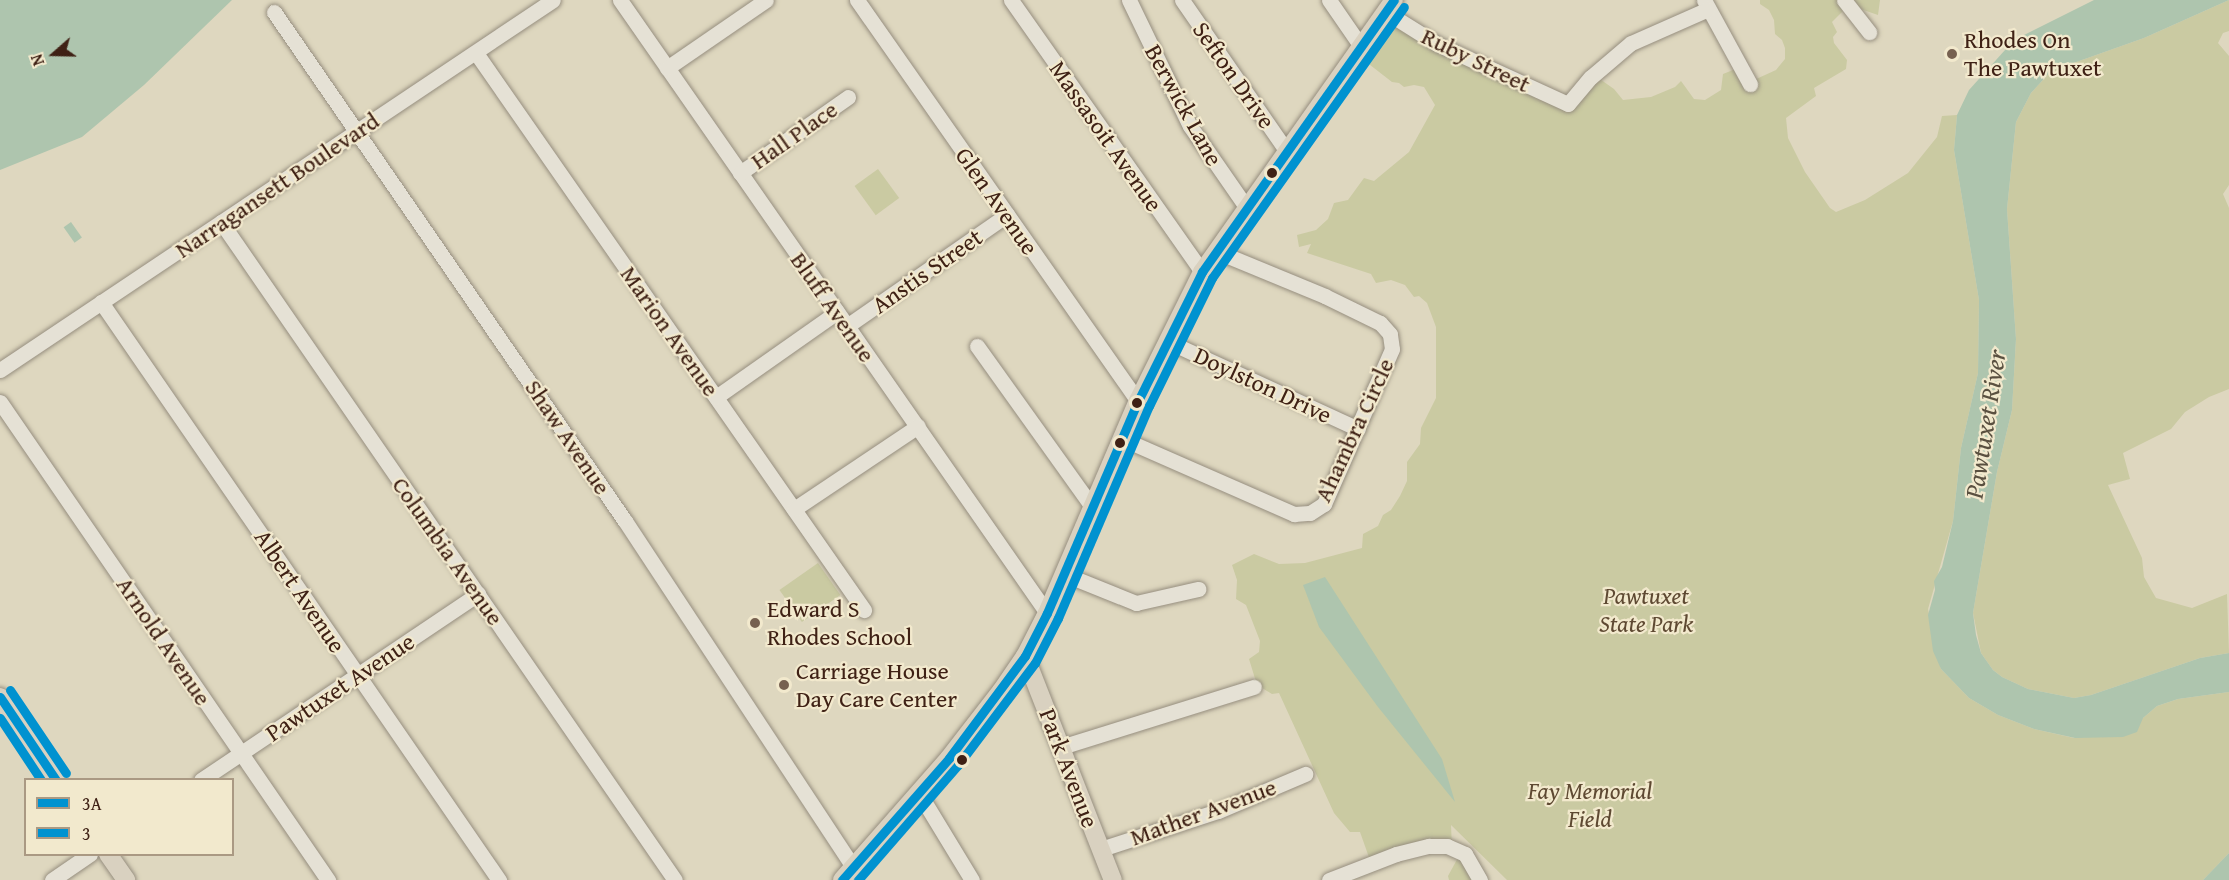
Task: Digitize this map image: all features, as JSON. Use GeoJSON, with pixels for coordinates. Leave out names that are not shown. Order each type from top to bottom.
{"type":"FeatureCollection","features":[{"type":"Feature","properties":{"kind":"main road"},"geometry":{"type":"LineString","coordinates":[[848,875],[982,717],[1025,656],[1047,613],[1138,401],[1202,272],[1360,45],[1390,6]]}},
{"type":"Feature","properties":{"kind":"main road","name":"Park Avenue"},"geometry":{"type":"LineString","coordinates":[[1025,656],[1113,880]]}},
{"type":"Feature","properties":{"kind":"main road"},"geometry":{"type":"LineString","coordinates":[[0,698],[55,778]]}},
{"type":"Feature","properties":{"kind":"main road"},"geometry":{"type":"LineString","coordinates":[[109,856],[126,880]]}},
{"type":"Feature","properties":{"kind":"street","name":"Narragansett Boulevard"},"geometry":{"type":"LineString","coordinates":[[0,370],[554,0]]}},
{"type":"Feature","properties":{"kind":"street","name":"Bluff Avenue"},"geometry":{"type":"LineString","coordinates":[[620,0],[1047,613]]}},
{"type":"Feature","properties":{"kind":"street"},"geometry":{"type":"LineString","coordinates":[[667,68],[766,0]]}},
{"type":"Feature","properties":{"kind":"street","name":"Glen Avenue"},"geometry":{"type":"LineString","coordinates":[[857,0],[1138,401]]}},
{"type":"Feature","properties":{"kind":"street","name":"Massasoit Avenue"},"geometry":{"type":"LineString","coordinates":[[1011,0],[1202,272]]}},
{"type":"Feature","properties":{"kind":"street","name":"Berwick Lane"},"geometry":{"type":"LineString","coordinates":[[1130,0],[1190,126],[1246,207]]}},
{"type":"Feature","properties":{"kind":"street","name":"Sefton Drive"},"geometry":{"type":"LineString","coordinates":[[1182,0],[1286,150]]}},
{"type":"Feature","properties":{"kind":"street"},"geometry":{"type":"LineString","coordinates":[[1329,0],[1360,45]]}},
{"type":"Feature","properties":{"kind":"street"},"geometry":{"type":"LineString","coordinates":[[1844,0],[1869,32]]}},
{"type":"Feature","properties":{"kind":"street"},"geometry":{"type":"LineString","coordinates":[[1706,4],[1750,84]]}},
{"type":"Feature","properties":{"kind":"street","name":"Ruby Street"},"geometry":{"type":"LineString","coordinates":[[1390,6],[1437,44],[1568,104],[1591,77],[1631,43],[1706,4]]}},
{"type":"Feature","properties":{"kind":"street","name":"Shaw Avenue"},"geometry":{"type":"LineString","coordinates":[[274,12],[625,521],[848,875]]}},
{"type":"Feature","properties":{"kind":"street","name":"Marion Avenue"},"geometry":{"type":"LineString","coordinates":[[476,53],[864,610]]}},
{"type":"Feature","properties":{"kind":"street","name":"Hall Place"},"geometry":{"type":"LineString","coordinates":[[740,173],[848,97]]}},
{"type":"Feature","properties":{"kind":"street","name":"Anstis Street"},"geometry":{"type":"LineString","coordinates":[[847,326],[1007,215]]}},
{"type":"Feature","properties":{"kind":"street","name":"Columbia Avenue"},"geometry":{"type":"LineString","coordinates":[[221,222],[675,880]]}},
{"type":"Feature","properties":{"kind":"street","name":"Ahambra Circle"},"geometry":{"type":"LineString","coordinates":[[1123,439],[1294,514],[1304,515],[1314,512],[1324,504],[1392,349],[1390,334],[1380,323],[1324,296],[1216,251]]}},
{"type":"Feature","properties":{"kind":"street","name":"Albert Avenue"},"geometry":{"type":"LineString","coordinates":[[101,302],[499,880]]}},
{"type":"Feature","properties":{"kind":"street"},"geometry":{"type":"LineString","coordinates":[[716,397],[837,312]]}},
{"type":"Feature","properties":{"kind":"street","name":"Doylston Drive"},"geometry":{"type":"LineString","coordinates":[[1167,341],[1358,429]]}},
{"type":"Feature","properties":{"kind":"street"},"geometry":{"type":"LineString","coordinates":[[977,346],[1093,508]]}},
{"type":"Feature","properties":{"kind":"street","name":"Arnold Avenue"},"geometry":{"type":"LineString","coordinates":[[0,402],[328,880]]}},
{"type":"Feature","properties":{"kind":"street"},"geometry":{"type":"LineString","coordinates":[[794,509],[918,426]]}},
{"type":"Feature","properties":{"kind":"street"},"geometry":{"type":"LineString","coordinates":[[1064,574],[1136,603],[1198,589]]}},
{"type":"Feature","properties":{"kind":"street","name":"Pawtuxet Avenue"},"geometry":{"type":"LineString","coordinates":[[204,778],[478,594]]}},
{"type":"Feature","properties":{"kind":"street"},"geometry":{"type":"LineString","coordinates":[[1061,747],[1254,687]]}},
{"type":"Feature","properties":{"kind":"street","name":"Mather Avenue"},"geometry":{"type":"LineString","coordinates":[[1101,849],[1218,811],[1305,774]]}},
{"type":"Feature","properties":{"kind":"street"},"geometry":{"type":"LineString","coordinates":[[919,793],[972,880]]}},
{"type":"Feature","properties":{"kind":"street"},"geometry":{"type":"LineString","coordinates":[[1329,880],[1396,854],[1447,846],[1465,854],[1480,880]]}},
{"type":"Feature","properties":{"kind":"street"},"geometry":{"type":"LineString","coordinates":[[52,880],[88,856]]}},
{"type":"Feature","properties":{"kind":"green space","name":"Pawtuxet State Park"},"geometry":{"type":"Polygon","coordinates":[[[1760,0],[1880,0],[1878,15],[1849,5],[1832,22],[1837,32],[1833,37],[1834,43],[1847,60],[1846,69],[1814,88],[1816,96],[1786,118],[1788,138],[1805,172],[1830,208],[1836,212],[1865,200],[1908,173],[1937,137],[1942,116],[1957,115],[1954,150],[1979,300],[1978,373],[1961,448],[1953,521],[1928,609],[1941,669],[1969,698],[1998,715],[2034,729],[2074,738],[2143,718],[2157,706],[2178,699],[2229,692],[2229,853],[2203,880],[1507,880],[1451,825],[1452,848],[1371,863],[1360,832],[1350,832],[1334,813],[1279,693],[1272,694],[1257,685],[1249,659],[1259,652],[1260,641],[1246,605],[1236,599],[1237,580],[1232,565],[1254,554],[1279,564],[1305,563],[1362,548],[1363,534],[1378,526],[1383,515],[1391,510],[1400,496],[1407,481],[1407,462],[1420,444],[1421,428],[1436,398],[1436,327],[1427,303],[1419,296],[1414,297],[1405,285],[1391,280],[1376,283],[1371,274],[1307,253],[1311,244],[1299,247],[1297,235],[1316,230],[1328,219],[1334,203],[1348,200],[1364,178],[1374,181],[1409,152],[1435,105],[1424,87],[1414,85],[1404,87],[1392,82],[1356,54],[1383,13],[1560,101],[1597,77],[1614,89],[1623,100],[1651,97],[1675,87],[1681,81],[1694,99],[1705,100],[1721,90],[1723,74],[1743,66],[1754,80],[1776,70],[1785,59],[1785,48],[1782,40],[1775,34],[1774,20],[1769,10],[1760,4],[1760,0]]]}},
{"type":"Feature","properties":{"kind":"green space"},"geometry":{"type":"Polygon","coordinates":[[[2229,0],[2229,31],[2223,33],[2218,43],[2229,56],[2229,185],[2223,194],[2229,208],[2229,389],[2209,397],[2185,412],[2171,429],[2123,453],[2130,479],[2108,485],[2142,558],[2144,577],[2156,598],[2192,608],[2227,594],[2229,653],[2200,658],[2091,695],[2074,698],[2028,689],[2002,677],[1993,670],[1981,653],[1973,613],[1997,472],[2012,410],[2016,339],[2007,209],[2016,122],[2031,93],[2051,71],[2144,38],[2229,0]]]}},
{"type":"Feature","properties":{"kind":"green space"},"geometry":{"type":"Polygon","coordinates":[[[878,169],[899,198],[876,215],[855,186],[878,169]]]}},
{"type":"Feature","properties":{"kind":"green space"},"geometry":{"type":"Polygon","coordinates":[[[818,563],[840,595],[802,622],[779,590],[818,563]]]}},
{"type":"Feature","properties":{"kind":"green space"},"geometry":{"type":"Polygon","coordinates":[[[1460,854],[1479,880],[1449,880],[1448,876],[1460,854]]]}},
{"type":"Feature","properties":{"kind":"water"},"geometry":{"type":"Polygon","coordinates":[[[0,0],[232,0],[144,85],[82,137],[0,170],[0,0]]]}},
{"type":"Feature","properties":{"kind":"water","name":"Pawtuxet River"},"geometry":{"type":"Polygon","coordinates":[[[2094,0],[2229,0],[2144,38],[2051,71],[2031,93],[2016,122],[2007,209],[2016,339],[2012,410],[1997,472],[1973,613],[1976,635],[1981,653],[1993,670],[2002,677],[2028,689],[2074,698],[2091,695],[2200,658],[2229,653],[2229,692],[2178,699],[2157,706],[2143,718],[2137,732],[2123,737],[2075,738],[2034,729],[1998,715],[1969,698],[1941,669],[1933,651],[1928,615],[1935,590],[1934,581],[1942,567],[1953,521],[1961,448],[1978,373],[1979,300],[1954,150],[1957,115],[1969,90],[2014,40],[2094,0]]]}},
{"type":"Feature","properties":{"kind":"water"},"geometry":{"type":"Polygon","coordinates":[[[71,222],[82,238],[75,243],[64,227],[71,222]]]}},
{"type":"Feature","properties":{"kind":"water"},"geometry":{"type":"Polygon","coordinates":[[[1325,577],[1442,759],[1455,802],[1378,707],[1319,627],[1303,585],[1325,577]]]}},
{"type":"Feature","properties":{"kind":"water"},"geometry":{"type":"Polygon","coordinates":[[[2229,853],[2229,880],[2203,880],[2229,853]]]}},
{"type":"Feature","properties":{"kind":"transit line","name":"3A"},"geometry":{"type":"LineString","coordinates":[[842,880],[949,758],[1025,656],[1047,613],[1138,401],[1202,272],[1394,0]]}},
{"type":"Feature","properties":{"kind":"transit line","name":"3"},"geometry":{"type":"LineString","coordinates":[[858,880],[958,765],[1035,663],[1058,618],[1149,406],[1212,278],[1404,7]]}},
{"type":"Feature","properties":{"kind":"transit line"},"geometry":{"type":"LineString","coordinates":[[10,690],[66,773]]}},
{"type":"Feature","properties":{"kind":"transit line","name":"3A"},"geometry":{"type":"LineString","coordinates":[[0,697],[55,778]]}},
{"type":"Feature","properties":{"kind":"transit line","name":"3"},"geometry":{"type":"LineString","coordinates":[[0,718],[40,778]]}},
{"type":"Feature","properties":{"kind":"place","name":"Rhodes On The Pawtuxet"},"geometry":{"type":"Point","coordinates":[1952,54]}},
{"type":"Feature","properties":{"kind":"place","name":"Edward S Rhodes School"},"geometry":{"type":"Point","coordinates":[755,623]}},
{"type":"Feature","properties":{"kind":"place","name":"Carriage House Day Care Center"},"geometry":{"type":"Point","coordinates":[784,685]}},
{"type":"Feature","properties":{"kind":"park label","name":"Fay Memorial Field"},"geometry":{"type":"Point","coordinates":[1590,805]}}]}
